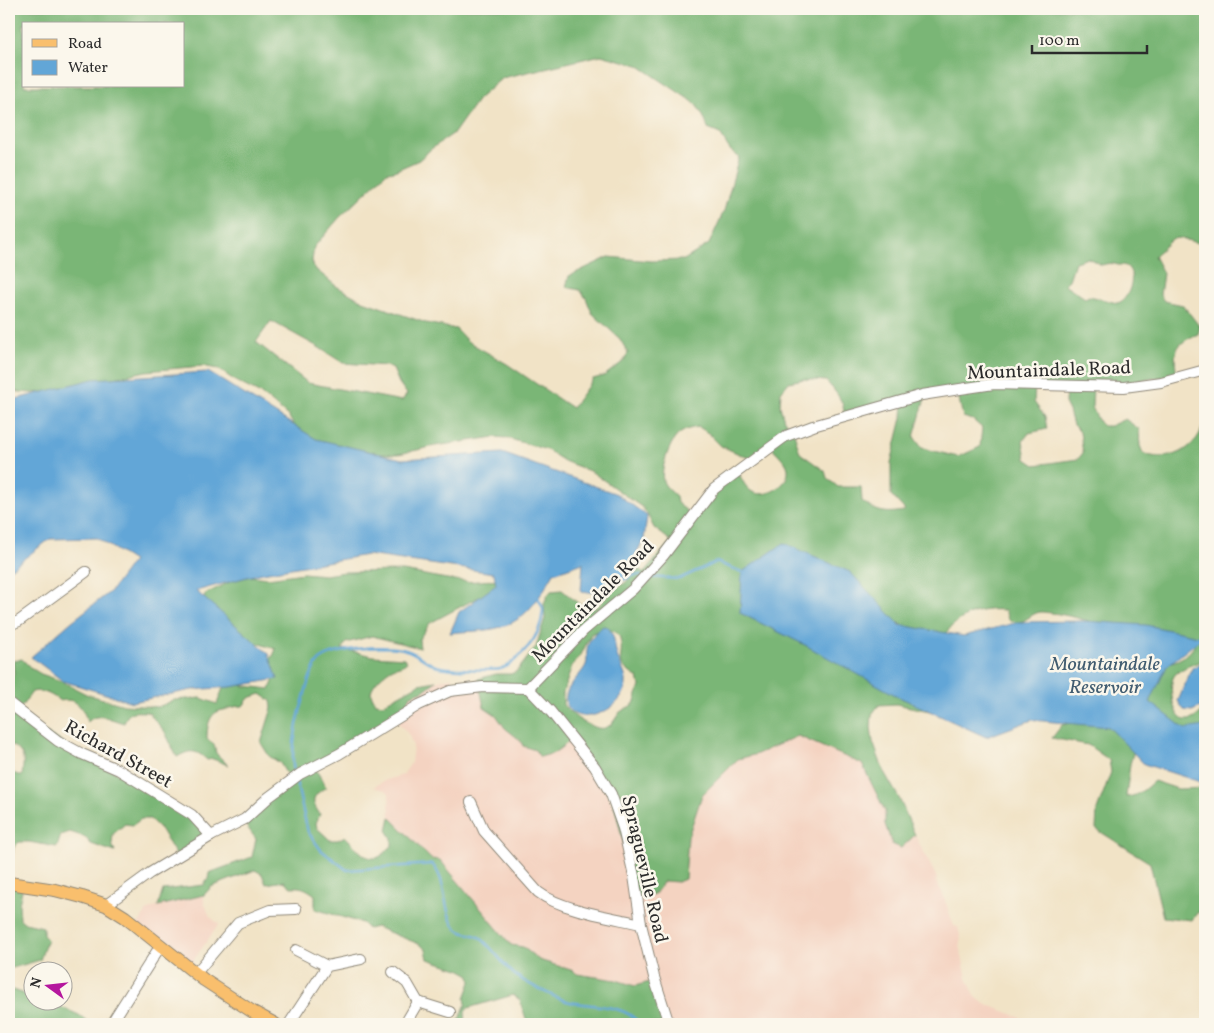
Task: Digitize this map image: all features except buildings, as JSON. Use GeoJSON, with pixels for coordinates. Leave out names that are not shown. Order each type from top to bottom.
{"type":"FeatureCollection","features":[{"type":"Feature","properties":{"kind":"main road"},"geometry":{"type":"LineString","coordinates":[[9,883],[56,890],[106,905],[125,917],[196,973],[253,1012],[275,1024]]}},
{"type":"Feature","properties":{"kind":"street","name":"Mountaindale Road"},"geometry":{"type":"LineString","coordinates":[[106,905],[150,873],[211,836],[245,819],[269,797],[300,774],[339,754],[419,705],[450,692],[483,687],[528,688],[583,631],[634,589],[663,556],[714,489],[786,436],[847,416],[922,395],[950,390],[994,384],[1124,387],[1161,382],[1205,370]]}},
{"type":"Feature","properties":{"kind":"street"},"geometry":{"type":"LineString","coordinates":[[9,625],[19,620],[86,572]]}},
{"type":"Feature","properties":{"kind":"street","name":"Spragueville Road"},"geometry":{"type":"LineString","coordinates":[[528,688],[551,712],[595,766],[611,794],[623,828],[632,866],[641,924],[654,976],[669,1024]]}},
{"type":"Feature","properties":{"kind":"street","name":"Richard Street"},"geometry":{"type":"LineString","coordinates":[[9,703],[58,741],[119,770],[192,815],[211,836]]}},
{"type":"Feature","properties":{"kind":"street"},"geometry":{"type":"LineString","coordinates":[[471,802],[484,831],[538,892],[547,899],[641,924]]}},
{"type":"Feature","properties":{"kind":"street"},"geometry":{"type":"LineString","coordinates":[[196,973],[238,923],[270,910],[296,908]]}},
{"type":"Feature","properties":{"kind":"street"},"geometry":{"type":"LineString","coordinates":[[111,1024],[161,945]]}},
{"type":"Feature","properties":{"kind":"street"},"geometry":{"type":"LineString","coordinates":[[296,950],[327,966],[361,959]]}},
{"type":"Feature","properties":{"kind":"street"},"geometry":{"type":"LineString","coordinates":[[290,1024],[327,966]]}},
{"type":"Feature","properties":{"kind":"street"},"geometry":{"type":"LineString","coordinates":[[393,972],[407,983],[418,1002],[450,1012]]}},
{"type":"Feature","properties":{"kind":"street"},"geometry":{"type":"LineString","coordinates":[[405,1024],[418,1002]]}},
{"type":"Feature","properties":{"kind":"shaded area"},"geometry":{"type":"Polygon","coordinates":[[[452,678],[454,690],[479,687],[484,707],[496,715],[505,728],[520,740],[523,746],[535,750],[570,741],[593,764],[655,894],[664,881],[678,882],[686,877],[688,837],[702,795],[737,759],[756,754],[798,735],[862,764],[885,811],[885,825],[901,848],[915,835],[936,876],[937,881],[935,880],[942,892],[954,926],[958,927],[961,939],[959,943],[967,978],[975,996],[983,1003],[1037,1024],[665,1024],[653,981],[635,986],[616,980],[577,974],[574,971],[539,960],[523,947],[511,945],[440,861],[431,859],[390,817],[389,793],[373,787],[386,780],[403,775],[411,763],[413,746],[409,735],[398,722],[411,695],[423,691],[438,680],[452,678]]]}},
{"type":"Feature","properties":{"kind":"shaded area"},"geometry":{"type":"Polygon","coordinates":[[[204,895],[204,902],[210,917],[219,924],[188,968],[137,926],[147,911],[157,906],[204,895]]]}},
{"type":"Feature","properties":{"kind":"green space"},"geometry":{"type":"Polygon","coordinates":[[[9,9],[1205,9],[1205,245],[1179,238],[1172,239],[1154,256],[1163,273],[1160,295],[1164,301],[1183,305],[1200,327],[1198,334],[1184,341],[1177,350],[1175,360],[1177,375],[1093,387],[1092,407],[1103,426],[1110,426],[1125,419],[1139,429],[1140,446],[1143,453],[1160,457],[1176,454],[1191,445],[1201,431],[1205,416],[1205,660],[1188,666],[1174,676],[1172,694],[1175,709],[1182,719],[1192,719],[1205,708],[1205,742],[1153,721],[1146,692],[1163,665],[1187,655],[1193,647],[1194,641],[1145,637],[1073,617],[1043,612],[1038,612],[1023,621],[1014,622],[1008,619],[1005,610],[979,611],[964,617],[944,635],[914,630],[890,619],[939,713],[896,704],[879,705],[872,714],[873,742],[884,772],[899,798],[915,835],[901,848],[892,844],[885,824],[885,811],[862,764],[798,736],[757,754],[738,759],[702,795],[688,837],[685,879],[678,882],[664,881],[655,894],[637,897],[611,793],[570,741],[554,753],[540,757],[535,750],[523,746],[520,740],[505,728],[496,715],[484,707],[478,679],[496,674],[511,674],[517,671],[536,647],[545,618],[544,604],[551,591],[562,590],[589,610],[597,607],[638,569],[644,573],[671,541],[654,528],[643,508],[592,472],[564,461],[547,450],[507,438],[495,437],[435,446],[399,454],[378,454],[373,451],[371,454],[302,437],[288,416],[261,394],[237,382],[218,369],[202,366],[146,371],[55,391],[32,393],[9,391],[9,9]],[[601,55],[502,78],[478,99],[454,133],[419,160],[394,171],[387,172],[339,218],[314,247],[312,261],[314,268],[336,286],[363,301],[426,323],[456,329],[467,341],[507,364],[572,408],[593,379],[604,376],[624,361],[628,353],[620,339],[592,313],[586,298],[580,290],[566,287],[569,276],[609,257],[651,261],[684,260],[709,244],[724,211],[739,157],[730,150],[720,134],[708,129],[693,102],[638,65],[601,55]],[[1088,258],[1075,262],[1069,280],[1064,284],[1085,298],[1089,296],[1117,303],[1121,302],[1130,289],[1132,278],[1126,266],[1102,265],[1088,258]],[[271,321],[256,342],[308,383],[402,401],[407,394],[399,383],[393,369],[387,366],[343,363],[271,321]],[[804,379],[789,382],[781,392],[780,406],[784,420],[794,433],[800,453],[825,471],[827,478],[838,487],[861,487],[862,501],[872,508],[887,512],[904,511],[891,495],[891,463],[902,418],[903,401],[844,414],[841,400],[826,381],[804,379]],[[1035,386],[1034,402],[1045,417],[1047,429],[1029,433],[1023,441],[1026,459],[1035,465],[1078,459],[1083,453],[1080,432],[1073,425],[1065,403],[1066,386],[1035,386]],[[957,390],[926,395],[914,437],[922,448],[958,457],[980,447],[982,428],[973,420],[963,417],[957,390]],[[699,427],[684,431],[674,440],[666,457],[662,476],[665,485],[676,496],[677,503],[692,515],[738,471],[747,487],[756,493],[763,494],[775,490],[785,481],[788,475],[787,466],[772,447],[751,459],[721,446],[699,427]],[[601,629],[591,634],[581,655],[572,666],[563,693],[563,705],[581,720],[602,729],[611,725],[620,712],[634,704],[640,686],[638,678],[621,663],[619,635],[613,631],[601,629]]]}},
{"type":"Feature","properties":{"kind":"green space"},"geometry":{"type":"Polygon","coordinates":[[[403,571],[462,581],[491,580],[501,582],[494,591],[430,623],[419,639],[420,648],[372,636],[346,643],[342,649],[373,656],[404,658],[407,662],[393,668],[376,682],[371,692],[376,703],[383,704],[419,684],[436,681],[423,691],[411,695],[402,711],[315,768],[326,787],[314,799],[315,806],[320,814],[316,823],[317,828],[330,840],[338,840],[345,836],[364,855],[374,858],[381,856],[392,846],[392,838],[387,830],[390,817],[431,859],[440,860],[511,945],[523,947],[539,960],[574,971],[577,974],[616,980],[635,986],[653,981],[665,1024],[575,1024],[566,1019],[552,1024],[545,1022],[532,1024],[526,1019],[520,1000],[513,995],[468,1008],[465,1012],[466,1024],[457,1024],[466,1004],[465,998],[471,982],[470,975],[428,959],[426,949],[419,944],[376,927],[368,929],[362,923],[315,909],[315,895],[309,891],[291,887],[284,881],[266,884],[262,874],[255,870],[211,887],[204,895],[158,906],[163,890],[204,885],[209,873],[252,857],[256,839],[242,820],[290,780],[280,763],[269,756],[261,743],[272,708],[271,701],[261,694],[249,698],[243,706],[219,711],[210,719],[207,739],[214,744],[216,753],[228,765],[213,759],[207,760],[196,752],[185,753],[177,757],[165,732],[148,712],[130,713],[124,723],[100,717],[96,717],[88,722],[81,708],[75,702],[60,701],[43,692],[32,692],[19,710],[46,733],[188,813],[209,835],[176,855],[161,830],[150,819],[141,819],[133,825],[125,824],[113,834],[112,844],[115,852],[91,844],[85,837],[70,832],[61,835],[57,847],[19,842],[14,847],[11,862],[9,859],[9,772],[22,776],[23,765],[21,753],[9,744],[9,679],[14,674],[13,661],[22,659],[41,674],[61,681],[86,694],[124,705],[158,707],[174,700],[201,698],[217,704],[223,688],[229,684],[270,689],[275,677],[267,660],[273,656],[276,649],[214,630],[200,616],[205,594],[232,581],[250,576],[268,578],[303,573],[325,575],[344,572],[403,571]]]}},
{"type":"Feature","properties":{"kind":"green space"},"geometry":{"type":"Polygon","coordinates":[[[1082,720],[1103,722],[1137,740],[1130,764],[1126,797],[1138,794],[1154,781],[1178,789],[1205,788],[1205,910],[1197,913],[1192,920],[1163,917],[1150,863],[1096,829],[1097,810],[1111,772],[1109,760],[1088,745],[1052,738],[1062,725],[1082,720]]]}},
{"type":"Feature","properties":{"kind":"green space"},"geometry":{"type":"Polygon","coordinates":[[[9,883],[23,886],[19,904],[20,919],[25,923],[43,927],[43,935],[47,939],[40,960],[22,960],[22,965],[9,969],[9,883]]]}},
{"type":"Feature","properties":{"kind":"green space"},"geometry":{"type":"Polygon","coordinates":[[[9,989],[22,993],[22,1010],[68,1010],[79,1015],[91,1024],[9,1024],[9,989]]]}},
{"type":"Feature","properties":{"kind":"water"},"geometry":{"type":"Polygon","coordinates":[[[208,372],[316,439],[402,459],[502,453],[617,494],[647,516],[644,539],[622,580],[595,593],[581,591],[583,563],[554,573],[544,590],[526,613],[510,624],[482,631],[450,633],[459,612],[496,585],[494,573],[367,555],[262,573],[196,591],[269,654],[278,679],[231,687],[192,690],[132,702],[63,681],[31,657],[71,622],[111,591],[133,561],[97,538],[50,539],[9,570],[9,401],[93,379],[208,372]]]}},
{"type":"Feature","properties":{"kind":"water","name":"Mountaindale Reservoir"},"geometry":{"type":"Polygon","coordinates":[[[784,543],[850,572],[900,625],[964,636],[1019,622],[1084,621],[1146,625],[1203,637],[1167,666],[1150,702],[1185,729],[1205,726],[1205,788],[1197,781],[1144,764],[1109,727],[1032,720],[986,737],[899,697],[805,645],[740,613],[742,572],[784,543]]]}},
{"type":"Feature","properties":{"kind":"water"},"geometry":{"type":"Polygon","coordinates":[[[603,626],[608,627],[614,638],[618,658],[626,680],[624,691],[618,701],[599,714],[577,715],[570,710],[566,701],[567,691],[586,665],[590,639],[603,626]]]}},
{"type":"Feature","properties":{"kind":"water"},"geometry":{"type":"Polygon","coordinates":[[[1205,661],[1205,705],[1192,711],[1184,710],[1178,701],[1192,668],[1205,661]]]}},
{"type":"Feature","properties":{"kind":"waterway"},"geometry":{"type":"LineString","coordinates":[[649,577],[679,579],[716,562],[742,572]]}},
{"type":"Feature","properties":{"kind":"waterway"},"geometry":{"type":"LineString","coordinates":[[622,580],[635,575],[641,575]]}},
{"type":"Feature","properties":{"kind":"waterway"},"geometry":{"type":"LineString","coordinates":[[295,776],[293,749],[296,728],[309,681],[318,662],[334,653],[347,650],[387,647],[410,651],[441,667],[478,670],[500,669],[518,657],[536,635],[543,610],[538,597]]}},
{"type":"Feature","properties":{"kind":"waterway"},"geometry":{"type":"LineString","coordinates":[[296,781],[308,832],[321,850],[347,870],[432,864],[440,877],[447,909],[455,928],[482,939],[515,975],[557,998],[570,1002],[617,1009],[633,1017],[640,1024]]}}]}
